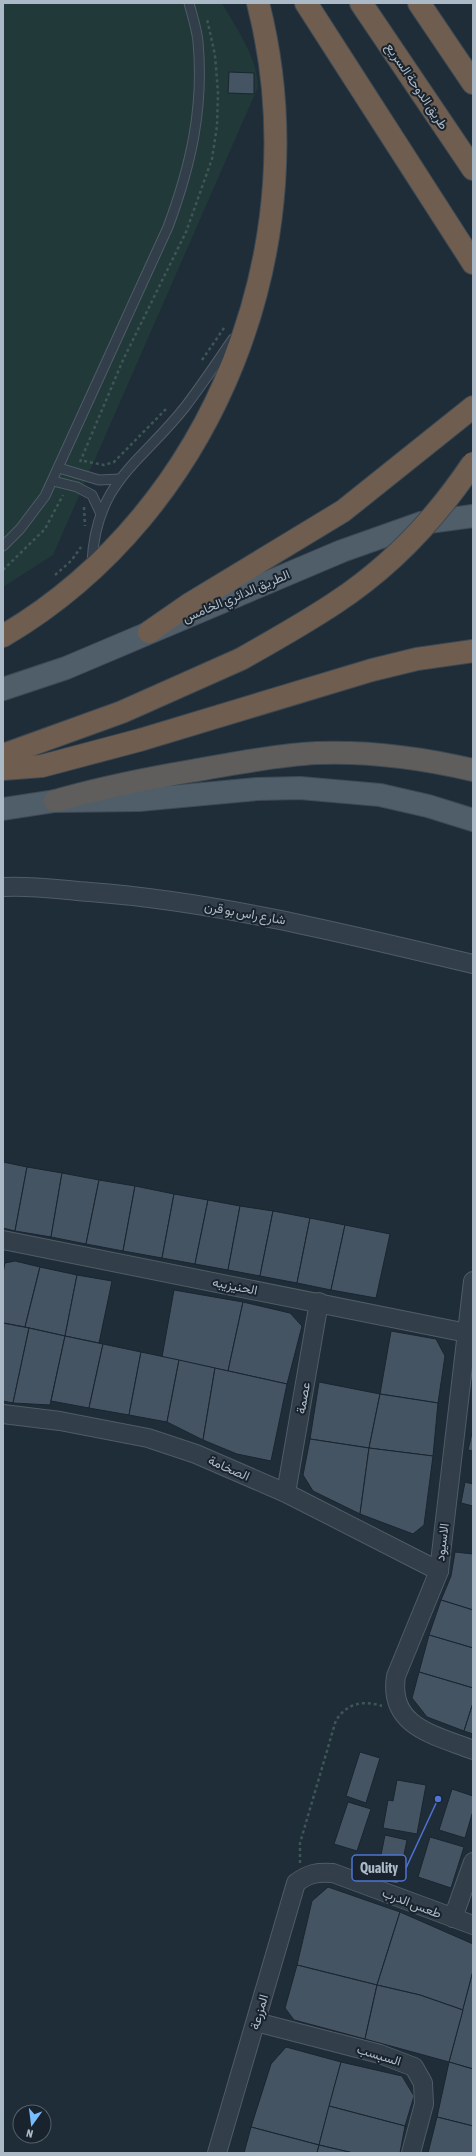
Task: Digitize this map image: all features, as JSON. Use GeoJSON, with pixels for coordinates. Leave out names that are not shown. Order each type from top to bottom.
{"type":"FeatureCollection","features":[{"type":"Feature","properties":{"kind":"highway"},"geometry":{"type":"LineString","coordinates":[[3,636],[39,613],[92,568],[120,542],[154,503],[208,421],[238,354],[263,266],[273,200],[276,152],[274,86],[258,3]]}},
{"type":"Feature","properties":{"kind":"highway"},"geometry":{"type":"LineString","coordinates":[[306,3],[473,263]]}},
{"type":"Feature","properties":{"kind":"highway","name":"طريق الدوحة السريع"},"geometry":{"type":"LineString","coordinates":[[361,3],[473,169]]}},
{"type":"Feature","properties":{"kind":"highway"},"geometry":{"type":"LineString","coordinates":[[419,3],[473,83]]}},
{"type":"Feature","properties":{"kind":"highway"},"geometry":{"type":"LineString","coordinates":[[149,632],[188,605],[343,511],[473,407]]}},
{"type":"Feature","properties":{"kind":"highway"},"geometry":{"type":"LineString","coordinates":[[3,755],[122,712],[241,659],[337,602],[378,570],[435,515],[473,463]]}},
{"type":"Feature","properties":{"kind":"highway"},"geometry":{"type":"LineString","coordinates":[[3,769],[42,766],[140,740],[372,670],[417,660],[473,651]]}},
{"type":"Feature","properties":{"kind":"highway"},"geometry":{"type":"LineString","coordinates":[[55,801],[126,782],[222,766],[316,753],[360,753],[405,757],[473,770]]}},
{"type":"Feature","properties":{"kind":"main road","name":"الطريق الدائري الخامس"},"geometry":{"type":"LineString","coordinates":[[3,689],[66,668],[342,551],[421,523],[473,516]]}},
{"type":"Feature","properties":{"kind":"main road"},"geometry":{"type":"LineString","coordinates":[[3,809],[55,801],[139,800],[257,790],[300,788],[380,795],[428,806],[473,820]]}},
{"type":"Feature","properties":{"kind":"street","name":"شارع راس بو قرن"},"geometry":{"type":"LineString","coordinates":[[6,886],[118,894],[234,911],[302,924],[473,964]]}},
{"type":"Feature","properties":{"kind":"street","name":"الحنيزيبه"},"geometry":{"type":"LineString","coordinates":[[3,1240],[319,1302],[467,1333]]}},
{"type":"Feature","properties":{"kind":"street","name":"الاسيود"},"geometry":{"type":"LineString","coordinates":[[400,1711],[395,1695],[396,1676],[439,1571],[473,1281]]}},
{"type":"Feature","properties":{"kind":"street","name":"عصمة"},"geometry":{"type":"LineString","coordinates":[[286,1493],[319,1302]]}},
{"type":"Feature","properties":{"kind":"street","name":"الصخامة"},"geometry":{"type":"LineString","coordinates":[[3,1414],[60,1421],[148,1438],[196,1454],[286,1493],[439,1571]]}},
{"type":"Feature","properties":{"kind":"street"},"geometry":{"type":"LineString","coordinates":[[400,1711],[408,1720],[421,1730],[473,1750]]}},
{"type":"Feature","properties":{"kind":"street"},"geometry":{"type":"LineString","coordinates":[[453,1918],[473,1862]]}},
{"type":"Feature","properties":{"kind":"street","name":"طعس الدرب"},"geometry":{"type":"LineString","coordinates":[[306,1876],[317,1872],[333,1873],[473,1925]]}},
{"type":"Feature","properties":{"kind":"street","name":"المزرعة"},"geometry":{"type":"LineString","coordinates":[[217,2153],[292,1894],[296,1883],[306,1876]]}},
{"type":"Feature","properties":{"kind":"street","name":"السبسب"},"geometry":{"type":"LineString","coordinates":[[256,2022],[380,2054],[414,2067],[423,2083],[424,2104],[411,2153]]}},
{"type":"Feature","properties":{"kind":"lane"},"geometry":{"type":"LineString","coordinates":[[3,546],[20,529],[45,496],[53,481],[168,227],[184,182],[194,135],[200,87],[198,40],[189,3]]}},
{"type":"Feature","properties":{"kind":"lane"},"geometry":{"type":"LineString","coordinates":[[92,568],[93,547],[101,514],[113,488],[136,460],[185,407],[250,315]]}},
{"type":"Feature","properties":{"kind":"lane"},"geometry":{"type":"LineString","coordinates":[[59,468],[98,480],[120,479]]}},
{"type":"Feature","properties":{"kind":"lane"},"geometry":{"type":"LineString","coordinates":[[53,481],[77,487],[92,495],[101,514]]}},
{"type":"Feature","properties":{"kind":"path"},"geometry":{"type":"LineString","coordinates":[[202,361],[226,324]]}},
{"type":"Feature","properties":{"kind":"path"},"geometry":{"type":"LineString","coordinates":[[80,461],[104,465],[114,462],[172,403]]}},
{"type":"Feature","properties":{"kind":"path"},"geometry":{"type":"LineString","coordinates":[[83,504],[84,533]]}},
{"type":"Feature","properties":{"kind":"path"},"geometry":{"type":"LineString","coordinates":[[53,576],[71,561],[81,549],[82,544]]}},
{"type":"Feature","properties":{"kind":"path"},"geometry":{"type":"LineString","coordinates":[[306,1876],[299,1862],[300,1843],[336,1720],[342,1712],[360,1702],[371,1702],[400,1711]]}},
{"type":"Feature","properties":{"kind":"green space"},"geometry":{"type":"Polygon","coordinates":[[[3,3],[222,3],[240,33],[250,54],[257,76],[258,87],[53,555],[3,587],[3,3]]]}},
{"type":"Feature","properties":{"kind":"building"},"geometry":{"type":"Polygon","coordinates":[[[229,72],[254,73],[254,94],[228,93],[229,72]]]}},
{"type":"Feature","properties":{"kind":"building"},"geometry":{"type":"Polygon","coordinates":[[[3,1162],[27,1167],[15,1231],[3,1228],[3,1162]]]}},
{"type":"Feature","properties":{"kind":"building"},"geometry":{"type":"Polygon","coordinates":[[[27,1167],[62,1173],[51,1237],[15,1231],[27,1167]]]}},
{"type":"Feature","properties":{"kind":"building"},"geometry":{"type":"Polygon","coordinates":[[[62,1173],[99,1180],[86,1244],[51,1237],[62,1173]]]}},
{"type":"Feature","properties":{"kind":"building"},"geometry":{"type":"Polygon","coordinates":[[[99,1180],[135,1186],[123,1251],[86,1244],[99,1180]]]}},
{"type":"Feature","properties":{"kind":"building"},"geometry":{"type":"Polygon","coordinates":[[[135,1186],[174,1194],[162,1258],[123,1251],[135,1186]]]}},
{"type":"Feature","properties":{"kind":"building"},"geometry":{"type":"Polygon","coordinates":[[[174,1194],[208,1200],[195,1264],[162,1258],[174,1194]]]}},
{"type":"Feature","properties":{"kind":"building"},"geometry":{"type":"Polygon","coordinates":[[[208,1200],[240,1206],[228,1270],[195,1264],[208,1200]]]}},
{"type":"Feature","properties":{"kind":"building"},"geometry":{"type":"Polygon","coordinates":[[[240,1206],[273,1211],[260,1276],[228,1270],[240,1206]]]}},
{"type":"Feature","properties":{"kind":"building"},"geometry":{"type":"Polygon","coordinates":[[[273,1211],[310,1218],[297,1283],[260,1276],[273,1211]]]}},
{"type":"Feature","properties":{"kind":"building"},"geometry":{"type":"Polygon","coordinates":[[[310,1218],[345,1225],[331,1290],[297,1283],[310,1218]]]}},
{"type":"Feature","properties":{"kind":"building"},"geometry":{"type":"Polygon","coordinates":[[[345,1225],[390,1234],[376,1298],[331,1290],[345,1225]]]}},
{"type":"Feature","properties":{"kind":"building"},"geometry":{"type":"Polygon","coordinates":[[[15,1261],[40,1267],[25,1327],[3,1323],[3,1273],[5,1263],[15,1261]]]}},
{"type":"Feature","properties":{"kind":"building"},"geometry":{"type":"Polygon","coordinates":[[[40,1267],[77,1275],[65,1336],[25,1327],[40,1267]]]}},
{"type":"Feature","properties":{"kind":"building"},"geometry":{"type":"Polygon","coordinates":[[[77,1275],[112,1281],[99,1343],[65,1336],[77,1275]]]}},
{"type":"Feature","properties":{"kind":"building"},"geometry":{"type":"Polygon","coordinates":[[[174,1290],[243,1302],[228,1371],[162,1357],[174,1290]]]}},
{"type":"Feature","properties":{"kind":"building"},"geometry":{"type":"Polygon","coordinates":[[[243,1302],[290,1313],[302,1326],[287,1384],[228,1371],[243,1302]]]}},
{"type":"Feature","properties":{"kind":"building"},"geometry":{"type":"Polygon","coordinates":[[[3,1323],[29,1328],[13,1403],[3,1401],[3,1323]]]}},
{"type":"Feature","properties":{"kind":"building"},"geometry":{"type":"Polygon","coordinates":[[[29,1328],[65,1336],[50,1405],[13,1403],[29,1328]]]}},
{"type":"Feature","properties":{"kind":"building"},"geometry":{"type":"Polygon","coordinates":[[[391,1331],[436,1339],[445,1356],[438,1403],[380,1394],[391,1331]]]}},
{"type":"Feature","properties":{"kind":"building"},"geometry":{"type":"Polygon","coordinates":[[[65,1336],[103,1344],[89,1408],[51,1401],[65,1336]]]}},
{"type":"Feature","properties":{"kind":"building"},"geometry":{"type":"Polygon","coordinates":[[[103,1344],[141,1352],[129,1415],[89,1408],[103,1344]]]}},
{"type":"Feature","properties":{"kind":"building"},"geometry":{"type":"Polygon","coordinates":[[[141,1352],[179,1360],[167,1422],[129,1415],[141,1352]]]}},
{"type":"Feature","properties":{"kind":"building"},"geometry":{"type":"Polygon","coordinates":[[[179,1360],[215,1368],[203,1440],[167,1422],[179,1360]]]}},
{"type":"Feature","properties":{"kind":"building"},"geometry":{"type":"Polygon","coordinates":[[[215,1368],[287,1384],[271,1461],[237,1454],[203,1440],[215,1368]]]}},
{"type":"Feature","properties":{"kind":"building"},"geometry":{"type":"Polygon","coordinates":[[[319,1382],[380,1394],[369,1448],[310,1439],[319,1382]]]}},
{"type":"Feature","properties":{"kind":"building"},"geometry":{"type":"Polygon","coordinates":[[[380,1394],[438,1403],[433,1456],[369,1448],[380,1394]]]}},
{"type":"Feature","properties":{"kind":"building"},"geometry":{"type":"Polygon","coordinates":[[[473,1429],[473,1451],[468,1450],[473,1429]]]}},
{"type":"Feature","properties":{"kind":"building"},"geometry":{"type":"Polygon","coordinates":[[[310,1439],[369,1448],[360,1514],[313,1491],[303,1475],[310,1439]]]}},
{"type":"Feature","properties":{"kind":"building"},"geometry":{"type":"Polygon","coordinates":[[[369,1448],[433,1456],[424,1525],[413,1534],[360,1514],[369,1448]]]}},
{"type":"Feature","properties":{"kind":"building"},"geometry":{"type":"Polygon","coordinates":[[[465,1482],[473,1484],[473,1506],[461,1503],[465,1482]]]}},
{"type":"Feature","properties":{"kind":"building"},"geometry":{"type":"Polygon","coordinates":[[[455,1552],[473,1554],[473,1610],[441,1600],[451,1576],[455,1552]]]}},
{"type":"Feature","properties":{"kind":"building"},"geometry":{"type":"Polygon","coordinates":[[[441,1600],[473,1610],[473,1648],[429,1635],[441,1600]]]}},
{"type":"Feature","properties":{"kind":"building"},"geometry":{"type":"Polygon","coordinates":[[[429,1635],[473,1648],[473,1688],[419,1672],[429,1635]]]}},
{"type":"Feature","properties":{"kind":"building"},"geometry":{"type":"Polygon","coordinates":[[[419,1672],[473,1688],[473,1703],[464,1731],[427,1717],[412,1698],[419,1672]]]}},
{"type":"Feature","properties":{"kind":"building"},"geometry":{"type":"Polygon","coordinates":[[[473,1703],[473,1734],[464,1731],[473,1703]]]}},
{"type":"Feature","properties":{"kind":"building"},"geometry":{"type":"Polygon","coordinates":[[[360,1752],[380,1758],[366,1803],[346,1796],[360,1752]]]}},
{"type":"Feature","properties":{"kind":"building"},"geometry":{"type":"Polygon","coordinates":[[[397,1780],[426,1785],[417,1834],[383,1828],[388,1800],[393,1801],[397,1780]]]}},
{"type":"Feature","properties":{"kind":"building"},"geometry":{"type":"Polygon","coordinates":[[[452,1789],[473,1796],[473,1811],[465,1838],[439,1830],[452,1789]]]}},
{"type":"Feature","properties":{"kind":"building"},"geometry":{"type":"Polygon","coordinates":[[[348,1802],[371,1809],[357,1851],[334,1844],[348,1802]]]}},
{"type":"Feature","properties":{"kind":"building"},"geometry":{"type":"Polygon","coordinates":[[[385,1835],[407,1840],[398,1884],[376,1880],[385,1835]]]}},
{"type":"Feature","properties":{"kind":"building"},"geometry":{"type":"Polygon","coordinates":[[[430,1837],[464,1847],[451,1888],[418,1877],[430,1837]]]}},
{"type":"Feature","properties":{"kind":"building"},"geometry":{"type":"Polygon","coordinates":[[[328,1887],[400,1912],[377,1985],[297,1965],[312,1901],[328,1887]]]}},
{"type":"Feature","properties":{"kind":"building"},"geometry":{"type":"Polygon","coordinates":[[[400,1912],[473,1944],[473,1971],[463,2010],[420,1995],[377,1985],[400,1912]]]}},
{"type":"Feature","properties":{"kind":"building"},"geometry":{"type":"Polygon","coordinates":[[[297,1965],[377,1985],[365,2039],[294,2020],[285,2008],[297,1965]]]}},
{"type":"Feature","properties":{"kind":"building"},"geometry":{"type":"Polygon","coordinates":[[[473,1971],[473,2069],[449,2062],[473,1971]]]}},
{"type":"Feature","properties":{"kind":"building"},"geometry":{"type":"Polygon","coordinates":[[[377,1985],[420,1995],[463,2010],[449,2062],[365,2039],[377,1985]]]}},
{"type":"Feature","properties":{"kind":"building"},"geometry":{"type":"Polygon","coordinates":[[[286,2047],[341,2062],[319,2145],[251,2127],[271,2064],[286,2047]]]}},
{"type":"Feature","properties":{"kind":"building"},"geometry":{"type":"Polygon","coordinates":[[[341,2062],[402,2076],[414,2096],[405,2126],[329,2106],[341,2062]]]}},
{"type":"Feature","properties":{"kind":"building"},"geometry":{"type":"Polygon","coordinates":[[[449,2062],[473,2069],[473,2126],[437,2117],[449,2062]]]}},
{"type":"Feature","properties":{"kind":"building"},"geometry":{"type":"Polygon","coordinates":[[[329,2106],[405,2126],[400,2153],[353,2153],[319,2145],[329,2106]]]}},
{"type":"Feature","properties":{"kind":"building"},"geometry":{"type":"Polygon","coordinates":[[[437,2117],[473,2126],[473,2153],[428,2153],[437,2117]]]}},
{"type":"Feature","properties":{"kind":"building"},"geometry":{"type":"Polygon","coordinates":[[[251,2127],[319,2145],[317,2153],[244,2153],[251,2127]]]}},
{"type":"Feature","properties":{"kind":"building"},"geometry":{"type":"Polygon","coordinates":[[[319,2145],[353,2153],[317,2153],[319,2145]]]}},
{"type":"Feature","properties":{"kind":"place","name":"Quality"},"geometry":{"type":"Point","coordinates":[438,1799]}}]}
